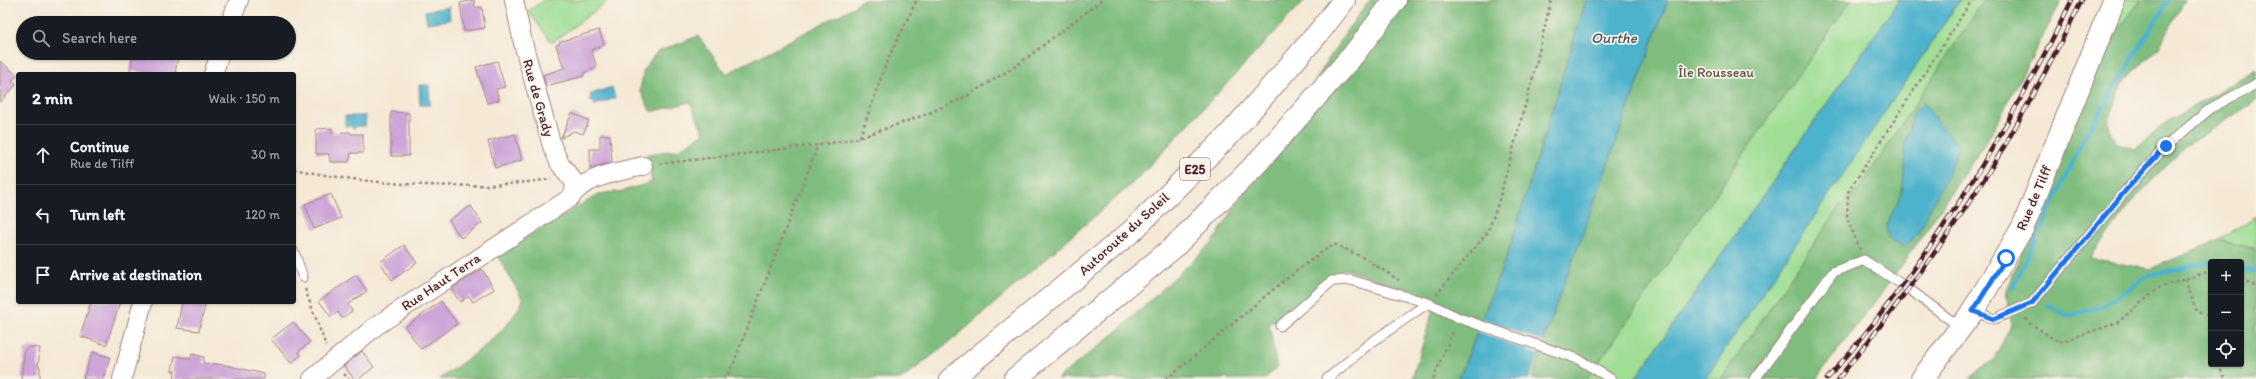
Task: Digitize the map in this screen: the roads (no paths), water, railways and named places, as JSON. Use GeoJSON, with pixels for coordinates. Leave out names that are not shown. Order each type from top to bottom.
{"type":"FeatureCollection","features":[{"type":"Feature","properties":{"kind":"main road","name":"Autoroute du Soleil"},"geometry":{"type":"LineString","coordinates":[[951,379],[1132,231],[1230,134],[1320,32],[1344,0]]}},
{"type":"Feature","properties":{"kind":"main road"},"geometry":{"type":"LineString","coordinates":[[1015,379],[1174,247],[1262,157],[1354,54],[1394,0]]}},
{"type":"Feature","properties":{"kind":"main road","name":"Rue de Tilff"},"geometry":{"type":"LineString","coordinates":[[1922,379],[1973,311],[2023,227],[2114,0]]}},
{"type":"Feature","properties":{"kind":"street"},"geometry":{"type":"LineString","coordinates":[[233,16],[239,0]]}},
{"type":"Feature","properties":{"kind":"street","name":"Rue de Grady"},"geometry":{"type":"LineString","coordinates":[[514,0],[523,43],[552,146],[560,164],[572,184]]}},
{"type":"Feature","properties":{"kind":"street"},"geometry":{"type":"LineString","coordinates":[[213,72],[217,60]]}},
{"type":"Feature","properties":{"kind":"street","name":"Rue Haut Terra"},"geometry":{"type":"LineString","coordinates":[[312,379],[376,326],[570,198],[572,184],[593,180],[643,166]]}},
{"type":"Feature","properties":{"kind":"street"},"geometry":{"type":"LineString","coordinates":[[122,379],[142,304]]}},
{"type":"Feature","properties":{"kind":"lane"},"geometry":{"type":"LineString","coordinates":[[1973,311],[1994,319],[2032,303],[2126,190],[2166,146],[2211,108],[2256,84]]}},
{"type":"Feature","properties":{"kind":"lane"},"geometry":{"type":"LineString","coordinates":[[296,258],[303,277]]}},
{"type":"Feature","properties":{"kind":"lane"},"geometry":{"type":"LineString","coordinates":[[1755,379],[1833,272],[1864,260],[1906,287],[1961,328]]}},
{"type":"Feature","properties":{"kind":"lane"},"geometry":{"type":"LineString","coordinates":[[1280,326],[1332,280],[1358,281],[1428,303],[1459,318],[1578,359],[1611,379]]}},
{"type":"Feature","properties":{"kind":"lane"},"geometry":{"type":"LineString","coordinates":[[1327,379],[1369,344],[1428,303]]}},
{"type":"Feature","properties":{"kind":"water","name":"Ourthe"},"geometry":{"type":"Polygon","coordinates":[[[1586,0],[1668,0],[1529,379],[1459,379],[1509,250],[1586,0]]]}},
{"type":"Feature","properties":{"kind":"water"},"geometry":{"type":"Polygon","coordinates":[[[1899,0],[1960,0],[1705,379],[1635,379],[1899,0]]]}},
{"type":"Feature","properties":{"kind":"water"},"geometry":{"type":"Polygon","coordinates":[[[449,7],[450,20],[427,23],[425,11],[449,7]]]}},
{"type":"Feature","properties":{"kind":"water"},"geometry":{"type":"Polygon","coordinates":[[[419,85],[429,85],[430,105],[420,105],[419,85]]]}},
{"type":"Feature","properties":{"kind":"water"},"geometry":{"type":"Polygon","coordinates":[[[612,87],[615,98],[595,105],[590,100],[591,94],[612,87]]]}},
{"type":"Feature","properties":{"kind":"water"},"geometry":{"type":"Polygon","coordinates":[[[1924,102],[1937,122],[1958,145],[1955,158],[1918,234],[1904,247],[1889,239],[1886,226],[1902,193],[1905,165],[1904,148],[1913,113],[1924,102]]]}},
{"type":"Feature","properties":{"kind":"water"},"geometry":{"type":"Polygon","coordinates":[[[345,116],[366,116],[365,126],[357,126],[354,129],[350,126],[345,126],[345,116]]]}},
{"type":"Feature","properties":{"kind":"waterway"},"geometry":{"type":"LineString","coordinates":[[2013,287],[2085,136],[2168,0]]}},
{"type":"Feature","properties":{"kind":"waterway"},"geometry":{"type":"LineString","coordinates":[[2048,305],[2069,316],[2103,306],[2149,275],[2208,263]]}},
{"type":"Feature","properties":{"kind":"waterway"},"geometry":{"type":"LineString","coordinates":[[2244,269],[2256,272]]}},
{"type":"Feature","properties":{"kind":"railway"},"geometry":{"type":"LineString","coordinates":[[1827,379],[1864,336],[1931,245],[1992,149],[2047,50],[2072,0]]}},
{"type":"Feature","properties":{"kind":"railway"},"geometry":{"type":"LineString","coordinates":[[1838,379],[1922,270],[1981,184],[2032,98],[2082,0]]}},
{"type":"Feature","properties":{"kind":"park label","name":"Île Rousseau"},"geometry":{"type":"Point","coordinates":[1716,72]}}]}
